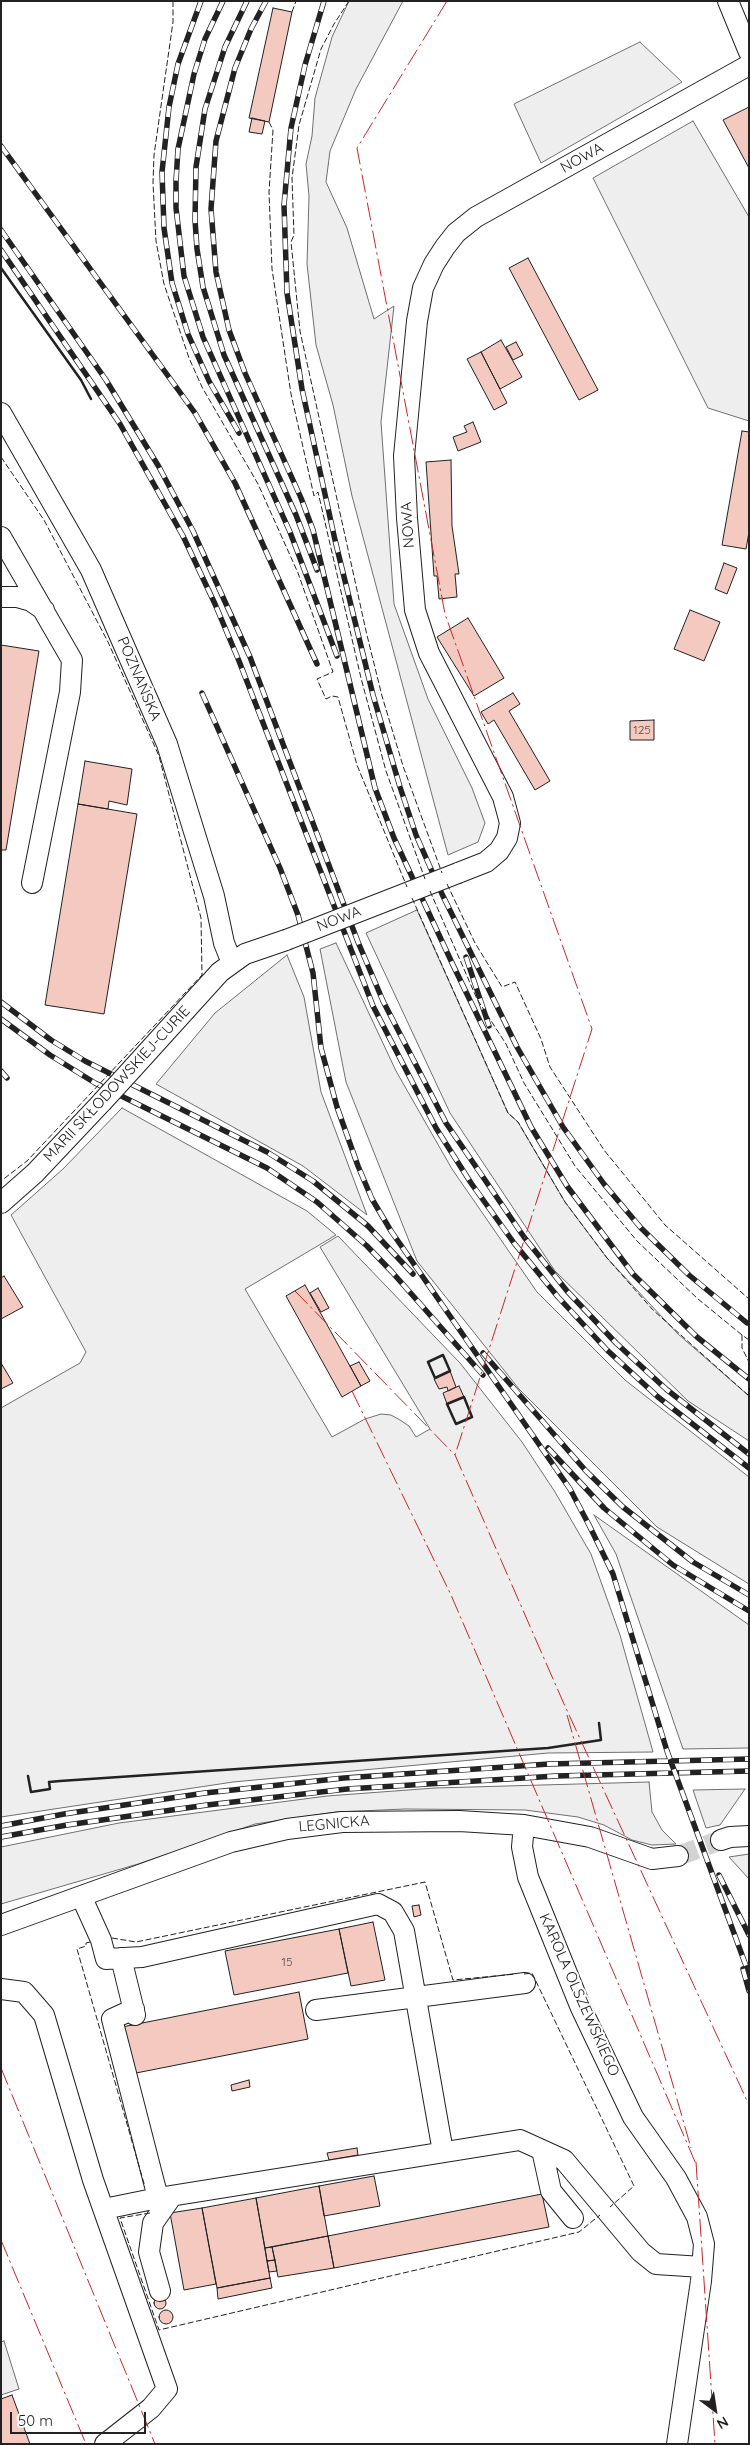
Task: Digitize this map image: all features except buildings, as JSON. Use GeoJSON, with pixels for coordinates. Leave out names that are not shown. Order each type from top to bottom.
{"type":"FeatureCollection","features":[{"type":"Feature","properties":{"kind":"street"},"geometry":{"type":"LineString","coordinates":[[728,1],[749,52]]}},
{"type":"Feature","properties":{"kind":"street","name":"NOWA"},"geometry":{"type":"LineString","coordinates":[[232,963],[245,954],[286,940],[486,862],[504,844],[510,823],[503,797],[429,653],[415,610],[407,518],[405,439],[417,320],[423,288],[434,264],[445,247],[456,234],[476,217],[749,65]]}},
{"type":"Feature","properties":{"kind":"street","name":"POZNAŃSKA"},"geometry":{"type":"LineString","coordinates":[[1,413],[91,570],[167,744],[214,896],[224,943],[232,963]]}},
{"type":"Feature","properties":{"kind":"street"},"geometry":{"type":"LineString","coordinates":[[1,537],[72,660],[70,692],[32,883]]}},
{"type":"Feature","properties":{"kind":"street"},"geometry":{"type":"LineString","coordinates":[[1,597],[17,597],[31,602],[44,610]]}},
{"type":"Feature","properties":{"kind":"street","name":"MARII SKŁODOWSKIEJ-CURIE"},"geometry":{"type":"LineString","coordinates":[[1,1203],[34,1173],[102,1102],[220,972],[232,963]]}},
{"type":"Feature","properties":{"kind":"street","name":"LEGNICKA"},"geometry":{"type":"LineString","coordinates":[[1,1925],[82,1898],[231,1842],[287,1829],[342,1822],[390,1820],[492,1822],[524,1825],[590,1837],[652,1859],[678,1856]]}},
{"type":"Feature","properties":{"kind":"street","name":"KAROLA OLSZEWSKIEGO"},"geometry":{"type":"LineString","coordinates":[[524,1825],[522,1847],[528,1877],[581,2008],[633,2116],[676,2178],[697,2217],[704,2244],[677,2444]]}},
{"type":"Feature","properties":{"kind":"street"},"geometry":{"type":"LineString","coordinates":[[721,1840],[737,1836],[749,1836]]}},
{"type":"Feature","properties":{"kind":"street"},"geometry":{"type":"LineString","coordinates":[[82,1898],[101,1940],[106,1959],[142,1957],[378,1904],[393,1912],[404,1931],[443,2152]]}},
{"type":"Feature","properties":{"kind":"street"},"geometry":{"type":"LineString","coordinates":[[121,1958],[134,2012],[112,2019],[159,2198],[149,2252],[160,2291]]}},
{"type":"Feature","properties":{"kind":"street"},"geometry":{"type":"LineString","coordinates":[[316,2010],[525,1983]]}},
{"type":"Feature","properties":{"kind":"street"},"geometry":{"type":"LineString","coordinates":[[1,1989],[24,1992],[44,2015],[104,2210],[167,2389],[151,2408],[105,2444]]}},
{"type":"Feature","properties":{"kind":"street"},"geometry":{"type":"LineString","coordinates":[[104,2210],[159,2198],[520,2140],[564,2160],[641,2252],[656,2264],[702,2267]]}},
{"type":"Feature","properties":{"kind":"street"},"geometry":{"type":"LineString","coordinates":[[542,2150],[551,2191],[573,2218]]}},
{"type":"Feature","properties":{"kind":"shaded area"},"geometry":{"type":"Polygon","coordinates":[[[349,1],[403,1],[356,89],[330,151],[326,182],[347,228],[374,319],[394,306],[381,422],[394,604],[428,699],[472,788],[485,823],[478,842],[448,855],[352,496],[333,405],[316,345],[307,264],[309,196],[306,164],[312,136],[315,98],[332,37],[349,1]]]}},
{"type":"Feature","properties":{"kind":"shaded area"},"geometry":{"type":"Polygon","coordinates":[[[640,42],[682,82],[541,163],[514,104],[640,42]]]}},
{"type":"Feature","properties":{"kind":"shaded area"},"geometry":{"type":"Polygon","coordinates":[[[693,121],[749,217],[749,421],[708,408],[593,178],[693,121]]]}},
{"type":"Feature","properties":{"kind":"shaded area"},"geometry":{"type":"Polygon","coordinates":[[[417,910],[508,1113],[518,1122],[565,1202],[607,1258],[678,1334],[749,1396],[749,1441],[688,1401],[555,1271],[450,1113],[366,933],[417,910]]]}},
{"type":"Feature","properties":{"kind":"shaded area"},"geometry":{"type":"Polygon","coordinates":[[[336,943],[396,1071],[452,1169],[537,1292],[625,1380],[749,1477],[749,1584],[657,1527],[519,1389],[417,1261],[346,1082],[320,949],[336,943]]]}},
{"type":"Feature","properties":{"kind":"shaded area"},"geometry":{"type":"Polygon","coordinates":[[[287,955],[304,997],[321,1092],[367,1215],[303,1166],[156,1084],[215,1013],[287,955]]]}},
{"type":"Feature","properties":{"kind":"shaded area"},"geometry":{"type":"Polygon","coordinates":[[[122,1108],[307,1211],[336,1235],[245,1289],[332,1437],[365,1419],[381,1414],[391,1415],[400,1420],[409,1426],[416,1437],[430,1429],[320,1247],[338,1236],[460,1363],[522,1442],[555,1492],[591,1554],[620,1635],[653,1752],[548,1753],[233,1782],[1,1817],[1,1408],[80,1363],[86,1352],[11,1215],[63,1169],[122,1108]]]}},
{"type":"Feature","properties":{"kind":"shaded area"},"geometry":{"type":"Polygon","coordinates":[[[594,1515],[749,1625],[749,1748],[683,1749],[616,1554],[594,1515]]]}},
{"type":"Feature","properties":{"kind":"shaded area"},"geometry":{"type":"Polygon","coordinates":[[[649,1782],[652,1812],[662,1830],[676,1844],[652,1845],[632,1840],[604,1825],[578,1817],[525,1810],[405,1809],[336,1812],[255,1824],[138,1864],[1,1904],[1,1847],[119,1823],[327,1796],[435,1788],[649,1782]]]}},
{"type":"Feature","properties":{"kind":"shaded area"},"geometry":{"type":"Polygon","coordinates":[[[745,1789],[720,1825],[706,1828],[693,1790],[745,1789]]]}},
{"type":"Feature","properties":{"kind":"shaded area"},"geometry":{"type":"Polygon","coordinates":[[[749,1854],[749,1879],[729,1857],[749,1854]]]}},
{"type":"Feature","properties":{"kind":"shaded area"},"geometry":{"type":"Polygon","coordinates":[[[4,2341],[19,2389],[1,2395],[1,2342],[4,2341]]]}},
{"type":"Feature","properties":{"kind":"tunnel"},"geometry":{"type":"LineString","coordinates":[[678,1856],[721,1840]]}},
{"type":"Feature","properties":{"kind":"railway"},"geometry":{"type":"LineString","coordinates":[[201,1],[178,64],[169,107],[162,172],[164,228],[172,283],[188,334],[209,381],[239,433]]}},
{"type":"Feature","properties":{"kind":"railway"},"geometry":{"type":"LineString","coordinates":[[223,1],[205,39],[194,74],[178,149],[176,208],[184,276],[203,337],[290,532],[337,656]]}},
{"type":"Feature","properties":{"kind":"railway"},"geometry":{"type":"LineString","coordinates":[[247,1],[225,47],[205,109],[196,167],[195,220],[197,249],[203,287],[224,355],[296,515],[317,570]]}},
{"type":"Feature","properties":{"kind":"railway"},"geometry":{"type":"LineString","coordinates":[[266,1],[251,29],[235,68],[216,141],[211,209],[216,272],[229,330],[245,373],[301,498],[313,530],[375,788],[394,838],[531,1127],[567,1186],[633,1274],[697,1337],[749,1379]]}},
{"type":"Feature","properties":{"kind":"railway"},"geometry":{"type":"LineString","coordinates":[[324,1],[305,65],[291,128],[284,205],[287,293],[302,389],[335,540],[373,695],[400,787],[416,835],[442,894],[517,1047],[563,1127],[604,1184],[641,1228],[689,1275],[747,1323]]}},
{"type":"Feature","properties":{"kind":"railway"},"geometry":{"type":"LineString","coordinates":[[1,146],[195,413],[235,483],[317,664]]}},
{"type":"Feature","properties":{"kind":"railway"},"geometry":{"type":"LineString","coordinates":[[1,230],[106,380],[159,467],[193,531],[250,657],[358,942],[383,1001],[446,1123],[524,1237],[567,1291],[616,1343],[666,1389],[749,1454]]}},
{"type":"Feature","properties":{"kind":"railway"},"geometry":{"type":"LineString","coordinates":[[1,250],[120,424],[183,536],[239,661],[373,1006],[436,1128],[471,1183],[514,1243],[558,1297],[607,1350],[658,1397],[749,1468]]}},
{"type":"Feature","properties":{"kind":"railway"},"geometry":{"type":"LineString","coordinates":[[202,693],[280,868],[298,915],[313,973],[321,1048],[337,1107],[372,1199],[391,1231],[570,1489],[613,1574],[667,1751],[749,1974]]}},
{"type":"Feature","properties":{"kind":"railway"},"geometry":{"type":"LineString","coordinates":[[466,957],[489,1026]]}},
{"type":"Feature","properties":{"kind":"railway"},"geometry":{"type":"LineString","coordinates":[[1,1002],[51,1040],[85,1061],[267,1152],[313,1181],[368,1226],[413,1274]]}},
{"type":"Feature","properties":{"kind":"railway"},"geometry":{"type":"LineString","coordinates":[[1,1019],[50,1055],[95,1083],[267,1168],[317,1202],[367,1246],[392,1272],[483,1375]]}},
{"type":"Feature","properties":{"kind":"railway"},"geometry":{"type":"LineString","coordinates":[[1,1071],[7,1078]]}},
{"type":"Feature","properties":{"kind":"railway"},"geometry":{"type":"LineString","coordinates":[[483,1353],[586,1471],[623,1507],[693,1562],[749,1595]]}},
{"type":"Feature","properties":{"kind":"railway"},"geometry":{"type":"LineString","coordinates":[[548,1448],[604,1508],[673,1565],[749,1611]]}},
{"type":"Feature","properties":{"kind":"railway"},"geometry":{"type":"LineString","coordinates":[[1,1826],[64,1814],[205,1793],[344,1778],[549,1764],[749,1759]]}},
{"type":"Feature","properties":{"kind":"railway"},"geometry":{"type":"LineString","coordinates":[[1,1837],[67,1825],[207,1805],[347,1789],[556,1776],[749,1771]]}},
{"type":"Feature","properties":{"kind":"railway"},"geometry":{"type":"LineString","coordinates":[[719,1875],[749,1935]]}},
{"type":"Feature","properties":{"kind":"railway"},"geometry":{"type":"LineString","coordinates":[[743,1969],[749,1991]]}},
{"type":"Feature","properties":{"kind":"fence"},"geometry":{"type":"LineString","coordinates":[[173,1],[173,22],[154,155],[153,183],[156,241],[164,284],[189,358],[202,387],[258,484],[298,573],[333,672],[317,679],[326,699],[332,696],[338,697],[357,765],[407,887]]}},
{"type":"Feature","properties":{"kind":"fence"},"geometry":{"type":"LineString","coordinates":[[292,12],[296,1]]}},
{"type":"Feature","properties":{"kind":"fence"},"geometry":{"type":"LineString","coordinates":[[349,1],[321,49],[299,125],[292,178],[294,235],[291,242],[300,331],[382,696],[403,766],[442,873]]}},
{"type":"Feature","properties":{"kind":"fence"},"geometry":{"type":"LineString","coordinates":[[269,122],[273,130],[269,192],[272,269],[291,394],[314,496],[318,492],[361,678],[386,771],[425,879]]}},
{"type":"Feature","properties":{"kind":"fence"},"geometry":{"type":"LineString","coordinates":[[1,457],[44,520],[108,642],[159,756],[201,918],[202,975],[27,1161],[1,1181]]}},
{"type":"Feature","properties":{"kind":"fence"},"geometry":{"type":"LineString","coordinates":[[447,884],[475,943],[502,987],[515,982],[541,1039],[550,1067],[604,1150],[665,1225],[749,1299]]}},
{"type":"Feature","properties":{"kind":"fence"},"geometry":{"type":"LineString","coordinates":[[430,891],[477,999],[506,1044],[524,1083],[575,1166],[637,1241],[698,1299],[742,1335]]}},
{"type":"Feature","properties":{"kind":"fence"},"geometry":{"type":"LineString","coordinates":[[412,898],[508,1113],[518,1122],[565,1202],[607,1258],[653,1310],[749,1396]]}},
{"type":"Feature","properties":{"kind":"fence"},"geometry":{"type":"LineString","coordinates":[[749,1340],[742,1335],[742,1348],[749,1362]]}},
{"type":"Feature","properties":{"kind":"fence"},"geometry":{"type":"LineString","coordinates":[[112,1938],[136,1942],[425,1882],[453,1980],[516,1974]]}},
{"type":"Feature","properties":{"kind":"fence"},"geometry":{"type":"LineString","coordinates":[[90,1942],[86,1943],[86,1946],[77,1949],[145,2187]]}},
{"type":"Feature","properties":{"kind":"fence"},"geometry":{"type":"LineString","coordinates":[[524,1974],[532,1973],[634,2186],[610,2207]]}},
{"type":"Feature","properties":{"kind":"fence"},"geometry":{"type":"LineString","coordinates":[[150,2213],[120,2218],[159,2330],[579,2232],[600,2215]]}},
{"type":"Feature","properties":{"kind":"wall"},"geometry":{"type":"LineString","coordinates":[[1,268],[81,380],[91,399]]}},
{"type":"Feature","properties":{"kind":"wall"},"geometry":{"type":"LineString","coordinates":[[443,1355],[450,1371],[435,1378],[428,1362],[443,1355]]}},
{"type":"Feature","properties":{"kind":"wall"},"geometry":{"type":"LineString","coordinates":[[464,1397],[472,1417],[456,1424],[447,1404],[464,1397]]}},
{"type":"Feature","properties":{"kind":"wall"},"geometry":{"type":"LineString","coordinates":[[28,1776],[31,1792],[50,1789],[49,1782],[60,1781],[548,1748],[601,1740],[599,1723]]}},
{"type":"Feature","properties":{"kind":"power"},"geometry":{"type":"LineString","coordinates":[[447,1],[357,148],[445,614],[592,1029],[455,1455]]}},
{"type":"Feature","properties":{"kind":"power"},"geometry":{"type":"LineString","coordinates":[[295,1291],[455,1455],[564,1704],[749,2105]]}},
{"type":"Feature","properties":{"kind":"power"},"geometry":{"type":"LineString","coordinates":[[352,1391],[451,1595],[696,2164]]}},
{"type":"Feature","properties":{"kind":"power"},"geometry":{"type":"LineString","coordinates":[[567,1715],[691,2148]]}},
{"type":"Feature","properties":{"kind":"power"},"geometry":{"type":"LineString","coordinates":[[1,2068],[155,2444]]}},
{"type":"Feature","properties":{"kind":"power"},"geometry":{"type":"LineString","coordinates":[[696,2162],[715,2444]]}},
{"type":"Feature","properties":{"kind":"power"},"geometry":{"type":"LineString","coordinates":[[1,2240],[86,2444]]}}]}
